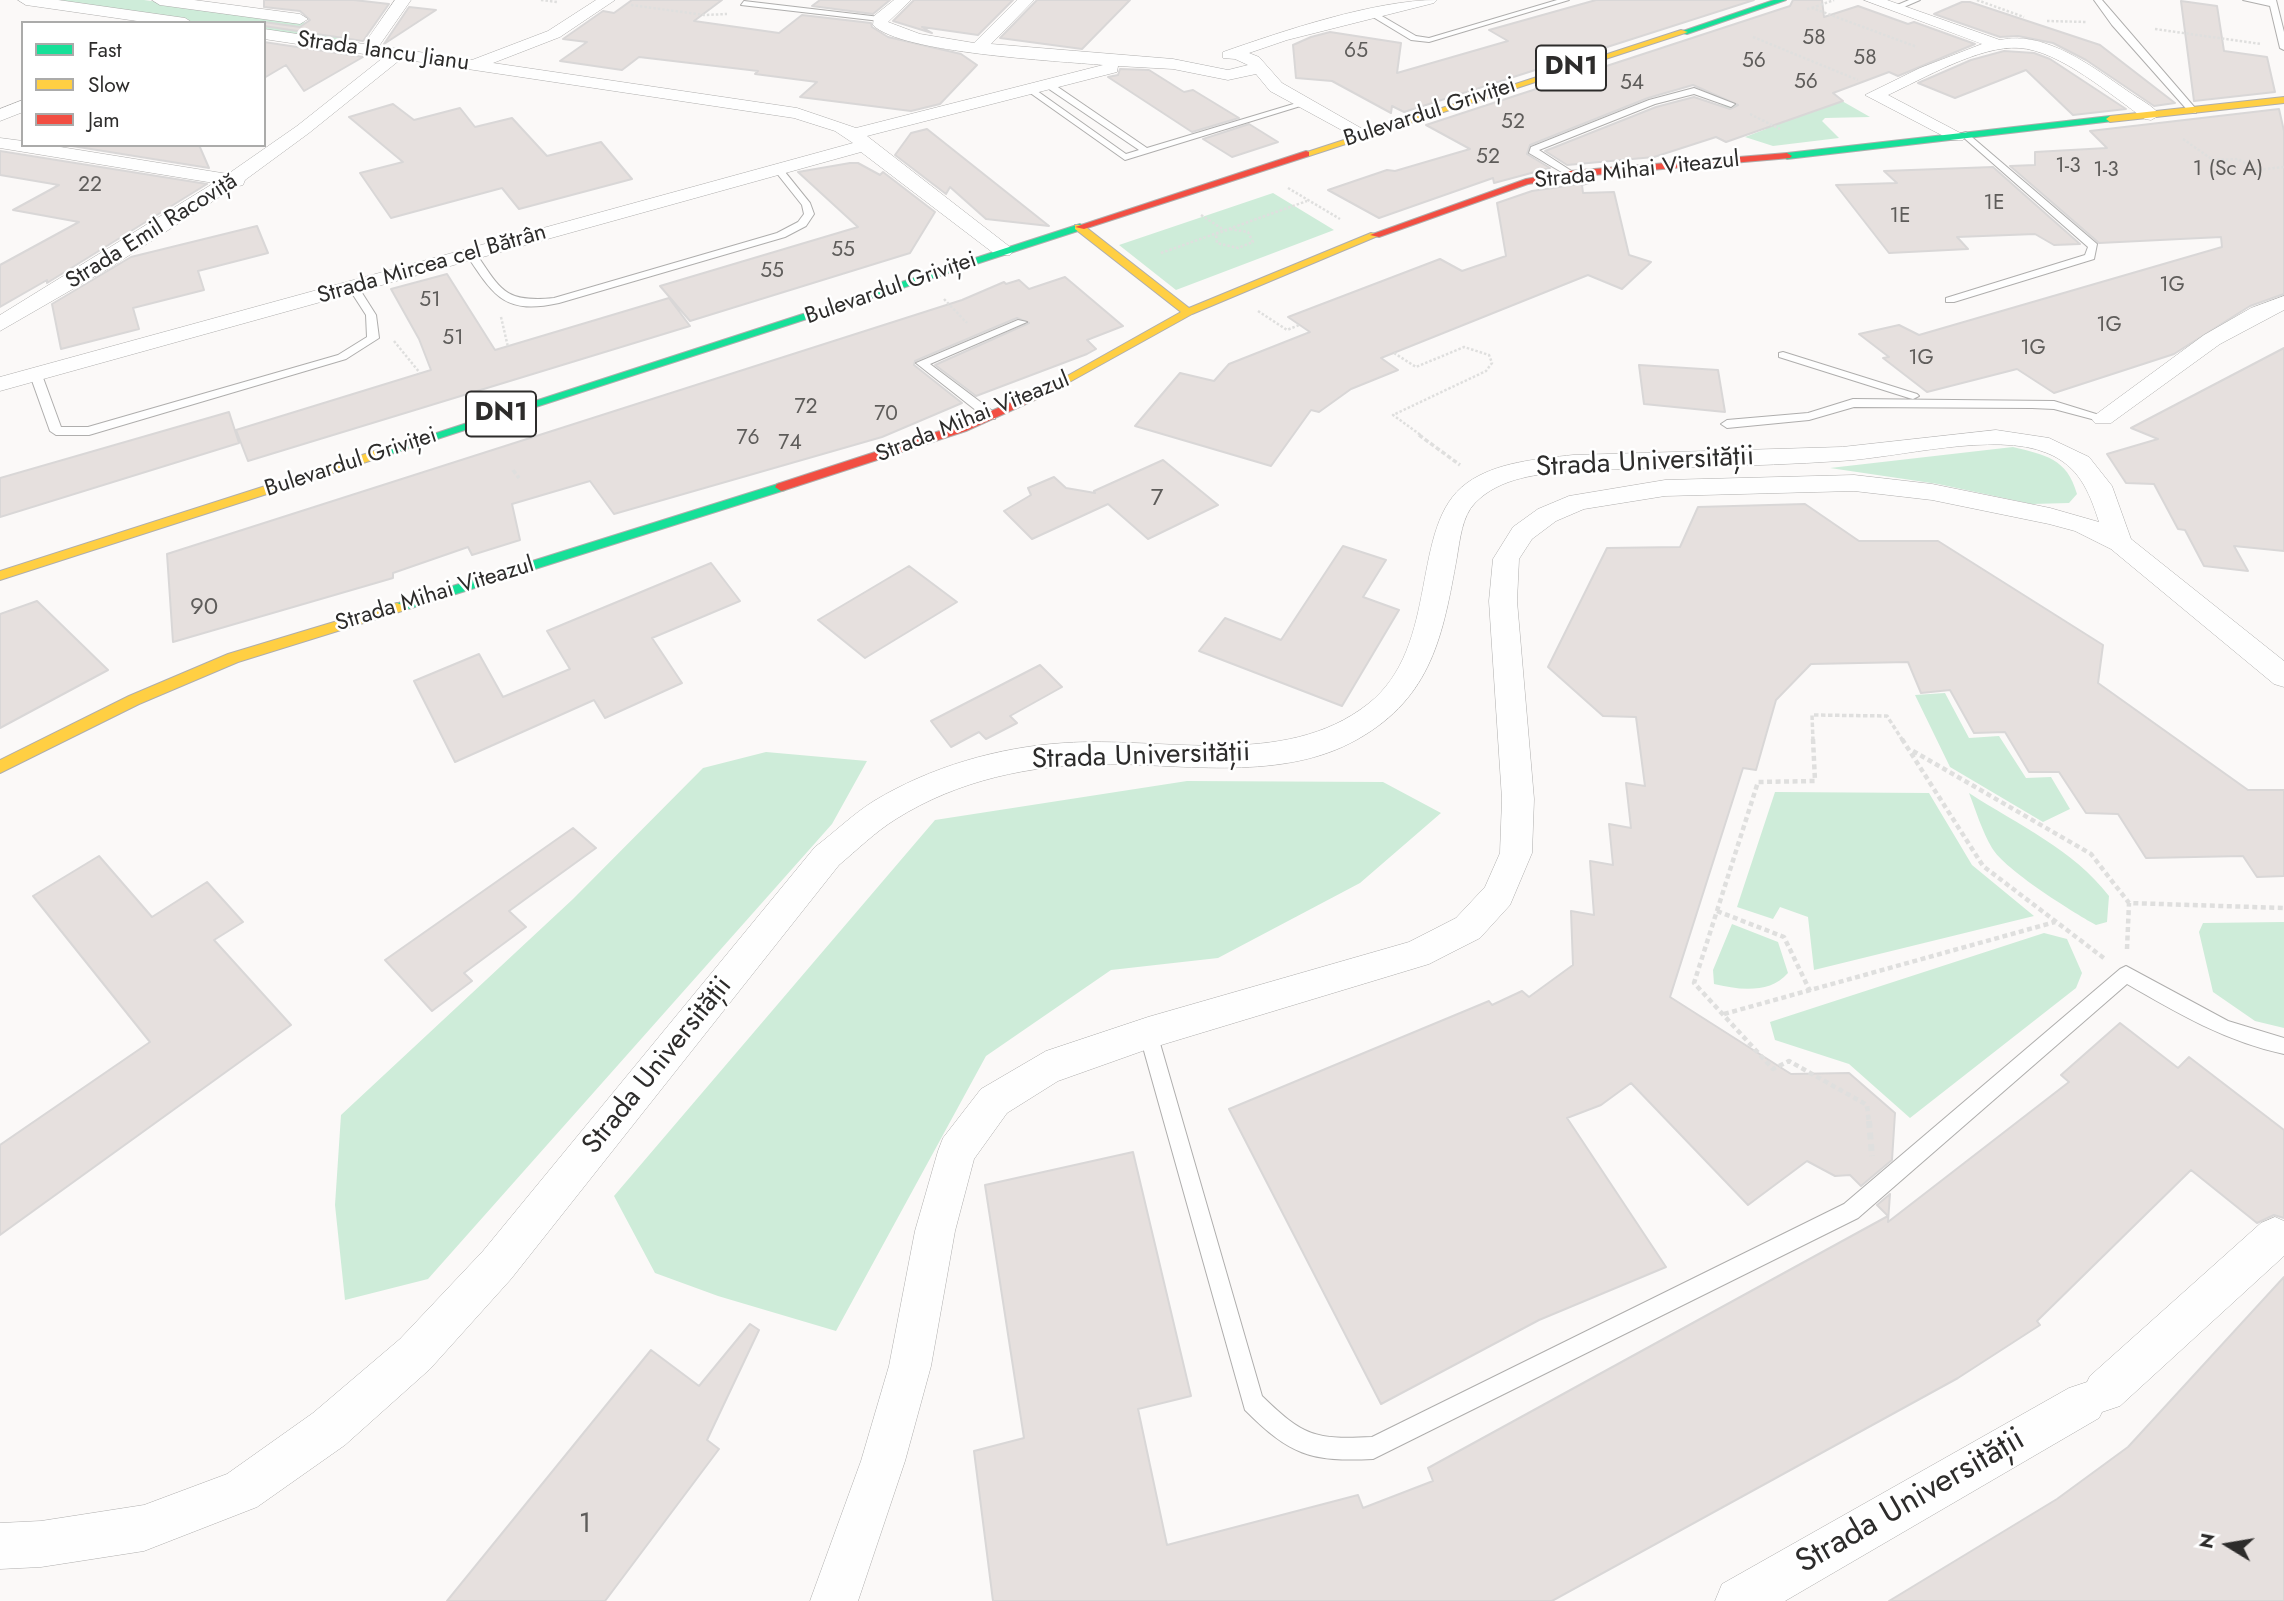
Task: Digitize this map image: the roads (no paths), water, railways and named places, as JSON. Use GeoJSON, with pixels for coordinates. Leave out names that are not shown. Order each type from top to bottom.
{"type":"FeatureCollection","features":[{"type":"Feature","properties":{"kind":"street"},"geometry":{"type":"LineString","coordinates":[[26,0],[171,21]]}},
{"type":"Feature","properties":{"kind":"street","name":"Strada Iancu Jianu"},"geometry":{"type":"LineString","coordinates":[[160,0],[312,21]]}},
{"type":"Feature","properties":{"kind":"street"},"geometry":{"type":"LineString","coordinates":[[369,49],[374,30],[403,0]]}},
{"type":"Feature","properties":{"kind":"street"},"geometry":{"type":"LineString","coordinates":[[903,0],[880,19],[881,25],[890,30],[978,48],[1134,63],[1173,64],[1219,60],[1254,64],[1276,87],[1360,135]]}},
{"type":"Feature","properties":{"kind":"street"},"geometry":{"type":"LineString","coordinates":[[978,48],[1026,0]]}},
{"type":"Feature","properties":{"kind":"street"},"geometry":{"type":"LineString","coordinates":[[1219,60],[1281,37],[1429,0]]}},
{"type":"Feature","properties":{"kind":"street","name":"Bulevardul Griviței"},"geometry":{"type":"LineString","coordinates":[[0,576],[796,321],[1003,251],[1782,0]]}},
{"type":"Feature","properties":{"kind":"street"},"geometry":{"type":"LineString","coordinates":[[1872,0],[1996,44]]}},
{"type":"Feature","properties":{"kind":"street"},"geometry":{"type":"LineString","coordinates":[[473,65],[554,34],[606,1]]}},
{"type":"Feature","properties":{"kind":"street","name":"Strada Iancu Jianu"},"geometry":{"type":"LineString","coordinates":[[266,34],[786,111],[860,139]]}},
{"type":"Feature","properties":{"kind":"street"},"geometry":{"type":"LineString","coordinates":[[1236,75],[1254,64],[1281,37]]}},
{"type":"Feature","properties":{"kind":"street"},"geometry":{"type":"LineString","coordinates":[[1961,135],[1874,95],[1996,44],[2018,42],[2046,51],[2151,115]]}},
{"type":"Feature","properties":{"kind":"street"},"geometry":{"type":"LineString","coordinates":[[971,105],[994,75],[978,48]]}},
{"type":"Feature","properties":{"kind":"street","name":"Strada Emil Racoviță"},"geometry":{"type":"LineString","coordinates":[[0,324],[137,245],[236,181],[397,54]]}},
{"type":"Feature","properties":{"kind":"street"},"geometry":{"type":"LineString","coordinates":[[1219,60],[1236,75],[1276,87]]}},
{"type":"Feature","properties":{"kind":"street","name":"Strada Mircea cel Bătrân"},"geometry":{"type":"LineString","coordinates":[[0,384],[778,169],[860,139],[971,105],[1134,63]]}},
{"type":"Feature","properties":{"kind":"street","name":"Strada Mihai Viteazul"},"geometry":{"type":"LineString","coordinates":[[0,766],[134,700],[233,658],[886,454],[990,416],[1035,398],[1096,366],[1188,312],[1370,237],[1526,183],[1570,174],[1785,156],[2284,100]]}},
{"type":"Feature","properties":{"kind":"street"},"geometry":{"type":"LineString","coordinates":[[0,116],[21,106]]}},
{"type":"Feature","properties":{"kind":"street"},"geometry":{"type":"LineString","coordinates":[[860,139],[1003,251]]}},
{"type":"Feature","properties":{"kind":"street"},"geometry":{"type":"LineString","coordinates":[[0,143],[21,146]]}},
{"type":"Feature","properties":{"kind":"street"},"geometry":{"type":"LineString","coordinates":[[25,147],[236,181]]}},
{"type":"Feature","properties":{"kind":"street"},"geometry":{"type":"LineString","coordinates":[[1079,227],[1188,312]]}},
{"type":"Feature","properties":{"kind":"street"},"geometry":{"type":"LineString","coordinates":[[2103,418],[2189,352],[2229,328],[2284,302]]}},
{"type":"Feature","properties":{"kind":"street","name":"Strada Universității"},"geometry":{"type":"LineString","coordinates":[[0,1546],[41,1544],[144,1528],[241,1491],[329,1429],[415,1354],[497,1265],[827,856],[885,811],[942,783],[1004,762],[1066,754],[1277,752],[1338,738],[1377,713],[1408,682],[1424,651],[1450,525],[1465,497],[1486,484],[1530,467],[1573,463],[1842,454],[1996,437],[2021,438],[2046,442],[2071,455],[2087,469],[2099,487],[2120,543]]}},
{"type":"Feature","properties":{"kind":"street","name":"Strada Universității"},"geometry":{"type":"LineString","coordinates":[[834,1601],[883,1461],[910,1366],[935,1231],[957,1151],[994,1101],[1046,1068],[1148,1033],[1418,954],[1468,928],[1498,895],[1516,853],[1518,799],[1503,601],[1506,559],[1522,533],[1547,514],[1578,502],[1665,488],[1854,483],[1932,492],[2050,516],[2084,525],[2120,543],[2284,677]]}},
{"type":"Feature","properties":{"kind":"street","name":"Strada Universității"},"geometry":{"type":"LineString","coordinates":[[1739,1601],[2094,1397],[2275,1237]]}},
{"type":"Feature","properties":{"kind":"lane"},"geometry":{"type":"LineString","coordinates":[[1372,14],[1414,38],[1429,40],[1565,0]]}},
{"type":"Feature","properties":{"kind":"lane"},"geometry":{"type":"LineString","coordinates":[[1894,8],[1916,0]]}},
{"type":"Feature","properties":{"kind":"lane"},"geometry":{"type":"LineString","coordinates":[[2098,0],[2193,111]]}},
{"type":"Feature","properties":{"kind":"lane"},"geometry":{"type":"LineString","coordinates":[[2247,0],[2272,2],[2284,48]]}},
{"type":"Feature","properties":{"kind":"lane"},"geometry":{"type":"LineString","coordinates":[[744,3],[880,19]]}},
{"type":"Feature","properties":{"kind":"lane"},"geometry":{"type":"LineString","coordinates":[[1049,85],[1146,151]]}},
{"type":"Feature","properties":{"kind":"lane"},"geometry":{"type":"LineString","coordinates":[[1030,90],[1125,157],[1303,104]]}},
{"type":"Feature","properties":{"kind":"lane"},"geometry":{"type":"LineString","coordinates":[[1570,174],[1534,153],[1534,149],[1652,102],[1693,91],[1731,104]]}},
{"type":"Feature","properties":{"kind":"lane"},"geometry":{"type":"LineString","coordinates":[[1950,300],[2090,257],[2093,246],[1961,135]]}},
{"type":"Feature","properties":{"kind":"lane"},"geometry":{"type":"LineString","coordinates":[[471,254],[503,299],[526,306],[555,302],[781,235],[802,224],[809,214],[807,205],[778,169]]}},
{"type":"Feature","properties":{"kind":"lane"},"geometry":{"type":"LineString","coordinates":[[36,375],[56,431],[89,431],[342,357],[373,338],[371,315],[352,287]]}},
{"type":"Feature","properties":{"kind":"lane"},"geometry":{"type":"LineString","coordinates":[[990,416],[922,363],[1022,322]]}},
{"type":"Feature","properties":{"kind":"lane"},"geometry":{"type":"LineString","coordinates":[[1783,355],[1834,374],[1936,402]]}},
{"type":"Feature","properties":{"kind":"lane"},"geometry":{"type":"LineString","coordinates":[[1727,424],[1808,416],[1853,403],[2054,405],[2103,418]]}},
{"type":"Feature","properties":{"kind":"lane"},"geometry":{"type":"LineString","coordinates":[[1148,1033],[1253,1402],[1287,1437],[1326,1451],[1373,1448],[1852,1210],[2126,974],[2186,1009],[2237,1031],[2284,1046]]}}]}
